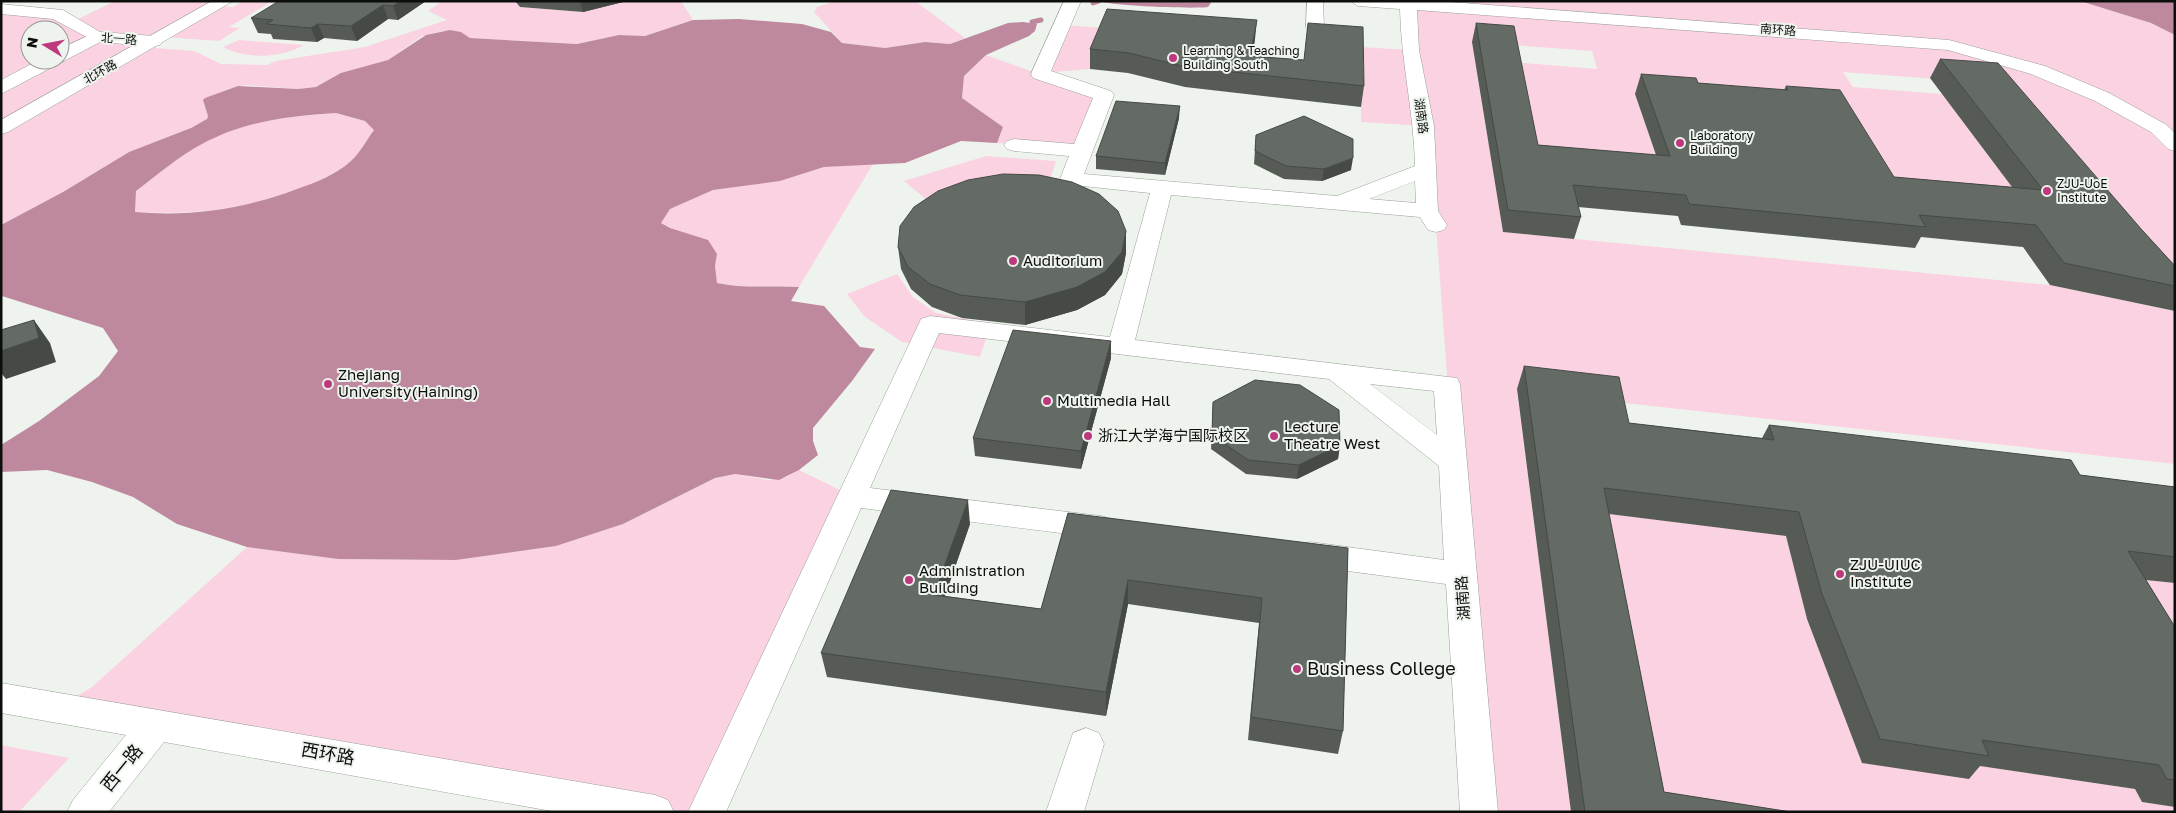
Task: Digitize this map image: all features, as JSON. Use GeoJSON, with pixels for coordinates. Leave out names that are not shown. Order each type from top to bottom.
{"type":"FeatureCollection","features":[{"type":"Feature","properties":{"kind":"street","name":"北环路"},"geometry":{"type":"LineString","coordinates":[[1,128],[225,1]]}},
{"type":"Feature","properties":{"kind":"street"},"geometry":{"type":"LineString","coordinates":[[1073,1],[1040,74],[1104,95],[1071,179],[1338,203],[1426,169]]}},
{"type":"Feature","properties":{"kind":"street"},"geometry":{"type":"LineString","coordinates":[[1315,1],[1315,27]]}},
{"type":"Feature","properties":{"kind":"street","name":"南环路"},"geometry":{"type":"LineString","coordinates":[[1358,1],[1896,39],[1949,45],[2038,70],[2102,97],[2158,128],[2175,145]]}},
{"type":"Feature","properties":{"kind":"street"},"geometry":{"type":"LineString","coordinates":[[1603,1],[1622,19]]}},
{"type":"Feature","properties":{"kind":"street","name":"湖南路"},"geometry":{"type":"LineString","coordinates":[[1338,203],[1432,218],[1426,169],[1424,126],[1410,50],[1408,6]]}},
{"type":"Feature","properties":{"kind":"street","name":"北一路"},"geometry":{"type":"LineString","coordinates":[[1,9],[57,14],[96,37],[154,41]]}},
{"type":"Feature","properties":{"kind":"street"},"geometry":{"type":"LineString","coordinates":[[70,51],[96,37]]}},
{"type":"Feature","properties":{"kind":"street"},"geometry":{"type":"LineString","coordinates":[[1,88],[34,70]]}},
{"type":"Feature","properties":{"kind":"street"},"geometry":{"type":"LineString","coordinates":[[1014,145],[1082,151]]}},
{"type":"Feature","properties":{"kind":"street"},"geometry":{"type":"LineString","coordinates":[[1121,346],[1162,187]]}},
{"type":"Feature","properties":{"kind":"street"},"geometry":{"type":"LineString","coordinates":[[707,812],[930,324],[1336,370],[1453,462]]}},
{"type":"Feature","properties":{"kind":"street","name":"湖南路"},"geometry":{"type":"LineString","coordinates":[[1336,370],[1447,384],[1479,812]]}},
{"type":"Feature","properties":{"kind":"street"},"geometry":{"type":"LineString","coordinates":[[852,496],[1129,531]]}},
{"type":"Feature","properties":{"kind":"street"},"geometry":{"type":"LineString","coordinates":[[1284,551],[1461,574]]}},
{"type":"Feature","properties":{"kind":"street","name":"西环路"},"geometry":{"type":"LineString","coordinates":[[1,698],[655,812]]}},
{"type":"Feature","properties":{"kind":"street","name":"西一路"},"geometry":{"type":"LineString","coordinates":[[86,812],[157,724]]}},
{"type":"Feature","properties":{"kind":"street"},"geometry":{"type":"LineString","coordinates":[[1065,812],[1086,744]]}},
{"type":"Feature","properties":{"kind":"shaded area"},"geometry":{"type":"Polygon","coordinates":[[[115,1],[224,1],[218,6],[233,7],[243,1],[286,1],[281,4],[269,3],[229,27],[240,28],[219,41],[163,37],[154,41],[156,48],[194,51],[221,64],[267,65],[276,61],[365,47],[447,20],[428,11],[442,1],[515,1],[520,7],[583,12],[627,1],[681,1],[693,20],[645,36],[619,35],[577,44],[470,38],[461,32],[443,31],[422,36],[388,60],[316,87],[298,89],[245,85],[229,89],[203,100],[208,116],[207,119],[191,128],[129,152],[63,192],[1,225],[1,9],[61,20],[20,20],[20,70],[70,70],[70,22],[115,1]]]}},
{"type":"Feature","properties":{"kind":"shaded area"},"geometry":{"type":"Polygon","coordinates":[[[836,1],[915,1],[965,38],[950,44],[925,42],[885,48],[842,43],[814,12],[817,7],[836,1]]]}},
{"type":"Feature","properties":{"kind":"shaded area"},"geometry":{"type":"Polygon","coordinates":[[[1100,1],[1210,1],[1211,3],[1208,7],[1187,8],[1135,6],[1100,1]]]}},
{"type":"Feature","properties":{"kind":"shaded area"},"geometry":{"type":"Polygon","coordinates":[[[1358,1],[2080,1],[2151,23],[2175,35],[2175,305],[1988,83],[1843,72],[1853,87],[1942,94],[2030,211],[1883,198],[1635,94],[1663,177],[1532,165],[1513,62],[1597,69],[1592,51],[1472,42],[1503,232],[2050,285],[2175,311],[2175,464],[1517,391],[1571,812],[1479,812],[1436,225],[1424,126],[1361,122],[1360,47],[1410,50],[1408,6],[1358,1]]]}},
{"type":"Feature","properties":{"kind":"shaded area"},"geometry":{"type":"Polygon","coordinates":[[[2080,1],[2175,1],[2175,35],[2151,23],[2080,1]]]}},
{"type":"Feature","properties":{"kind":"shaded area"},"geometry":{"type":"Polygon","coordinates":[[[739,19],[802,24],[831,32],[842,43],[885,48],[925,42],[950,44],[1008,23],[1023,22],[1037,24],[1035,31],[1029,36],[986,55],[964,76],[962,98],[1003,127],[997,143],[961,141],[905,163],[824,167],[780,181],[713,190],[670,209],[661,223],[670,228],[708,240],[717,254],[715,266],[717,283],[737,286],[799,287],[791,301],[824,306],[860,347],[875,349],[852,381],[813,428],[813,441],[818,455],[799,470],[779,480],[735,474],[715,478],[623,524],[556,546],[456,560],[338,559],[247,547],[177,524],[133,497],[92,482],[47,470],[1,472],[1,445],[39,421],[99,376],[118,351],[103,328],[2,296],[1,225],[63,192],[129,152],[191,128],[207,119],[208,116],[203,100],[238,86],[298,89],[316,87],[341,73],[388,60],[426,35],[450,30],[461,32],[470,38],[577,44],[619,35],[645,36],[693,20],[739,19]],[[336,113],[301,116],[250,125],[218,136],[168,166],[136,191],[135,212],[176,213],[217,210],[257,202],[311,184],[326,178],[354,158],[374,130],[365,121],[336,113]]]}},
{"type":"Feature","properties":{"kind":"shaded area"},"geometry":{"type":"Polygon","coordinates":[[[1062,25],[1107,28],[1090,69],[1041,73],[1104,95],[1082,151],[997,143],[1003,127],[962,98],[964,76],[986,55],[1039,74],[1062,25]]]}},
{"type":"Feature","properties":{"kind":"shaded area"},"geometry":{"type":"Polygon","coordinates":[[[239,40],[304,45],[285,53],[264,56],[243,54],[223,47],[239,40]]]}},
{"type":"Feature","properties":{"kind":"shaded area"},"geometry":{"type":"Polygon","coordinates":[[[336,113],[365,121],[374,129],[352,160],[341,170],[327,178],[278,196],[218,210],[178,213],[135,212],[136,191],[168,166],[218,136],[267,121],[336,113]]]}},
{"type":"Feature","properties":{"kind":"shaded area"},"geometry":{"type":"Polygon","coordinates":[[[986,156],[1056,161],[1049,183],[939,210],[904,181],[986,156]]]}},
{"type":"Feature","properties":{"kind":"shaded area"},"geometry":{"type":"Polygon","coordinates":[[[873,164],[799,287],[737,286],[717,283],[715,266],[717,254],[661,223],[670,209],[713,190],[780,181],[824,167],[873,164]]]}},
{"type":"Feature","properties":{"kind":"shaded area"},"geometry":{"type":"Polygon","coordinates":[[[897,274],[913,297],[936,313],[991,324],[980,357],[902,342],[865,317],[847,294],[897,274]]]}},
{"type":"Feature","properties":{"kind":"shaded area"},"geometry":{"type":"Polygon","coordinates":[[[799,470],[852,496],[707,812],[654,812],[58,707],[92,687],[247,547],[338,559],[456,560],[556,546],[623,524],[715,478],[735,474],[768,480],[787,477],[799,470]]]}},
{"type":"Feature","properties":{"kind":"shaded area"},"geometry":{"type":"Polygon","coordinates":[[[1595,512],[1786,536],[1807,619],[1862,763],[1962,763],[2135,789],[2142,802],[2175,807],[2175,812],[1650,812],[1595,512]]]}},
{"type":"Feature","properties":{"kind":"shaded area"},"geometry":{"type":"Polygon","coordinates":[[[2108,575],[2175,583],[2175,689],[2108,575]]]}},
{"type":"Feature","properties":{"kind":"shaded area"},"geometry":{"type":"Polygon","coordinates":[[[1,745],[69,758],[19,812],[1,812],[1,745]]]}},
{"type":"Feature","properties":{"kind":"building"},"geometry":{"type":"Polygon","coordinates":[[[279,1],[400,1],[393,6],[383,5],[351,26],[318,24],[311,28],[266,24],[273,20],[251,18],[279,1]]]}},
{"type":"Feature","properties":{"kind":"building"},"geometry":{"type":"Polygon","coordinates":[[[1107,9],[1257,20],[1250,56],[1304,60],[1308,23],[1363,27],[1364,86],[1186,67],[1129,53],[1090,49],[1107,9]]]}},
{"type":"Feature","properties":{"kind":"building"},"geometry":{"type":"Polygon","coordinates":[[[1476,23],[1514,26],[1538,145],[1670,156],[1641,74],[1696,78],[1698,83],[1788,90],[1786,86],[1840,90],[1894,177],[2043,190],[1940,59],[1998,63],[2175,266],[2175,286],[2064,263],[2036,225],[1919,215],[1926,227],[1689,204],[1686,195],[1573,185],[1581,217],[1508,210],[1476,23]]]}},
{"type":"Feature","properties":{"kind":"building"},"geometry":{"type":"Polygon","coordinates":[[[1116,101],[1180,106],[1165,163],[1096,156],[1116,101]]]}},
{"type":"Feature","properties":{"kind":"building"},"geometry":{"type":"Polygon","coordinates":[[[1304,116],[1353,139],[1353,158],[1324,169],[1286,166],[1255,151],[1256,135],[1304,116]]]}},
{"type":"Feature","properties":{"kind":"building","name":"Auditorium"},"geometry":{"type":"Polygon","coordinates":[[[1003,174],[1039,175],[1072,182],[1099,194],[1118,211],[1126,231],[1122,252],[1105,272],[1077,287],[1025,302],[960,295],[930,284],[908,267],[898,247],[900,226],[914,207],[938,191],[968,180],[1003,174]]]}},
{"type":"Feature","properties":{"kind":"building"},"geometry":{"type":"Polygon","coordinates":[[[34,320],[39,338],[1,351],[1,330],[34,320]]]}},
{"type":"Feature","properties":{"kind":"building","name":"Multimedia Hall"},"geometry":{"type":"Polygon","coordinates":[[[1013,330],[1111,341],[1081,451],[973,438],[1013,330]]]}},
{"type":"Feature","properties":{"kind":"building"},"geometry":{"type":"Polygon","coordinates":[[[1524,366],[1619,377],[1629,423],[1774,440],[1769,425],[2071,460],[2080,475],[2175,487],[2175,557],[2128,551],[2175,627],[2175,780],[2167,779],[2159,765],[1982,740],[1989,756],[1880,739],[1822,594],[1799,512],[1604,488],[1664,792],[1791,812],[1585,812],[1524,366]]]}},
{"type":"Feature","properties":{"kind":"building","name":"Lecture Theatre West"},"geometry":{"type":"Polygon","coordinates":[[[1255,380],[1300,385],[1339,410],[1340,445],[1299,465],[1248,460],[1212,435],[1213,402],[1255,380]]]}},
{"type":"Feature","properties":{"kind":"building"},"geometry":{"type":"Polygon","coordinates":[[[891,490],[968,500],[934,595],[1041,609],[1068,513],[1348,548],[1343,731],[1251,717],[1262,598],[1128,580],[1106,692],[821,653],[891,490]]]}},
{"type":"Feature","properties":{"kind":"waterway"},"geometry":{"type":"LineString","coordinates":[[1093,3],[1099,1]]}},
{"type":"Feature","properties":{"kind":"waterway"},"geometry":{"type":"LineString","coordinates":[[1032,22],[1041,20]]}},
{"type":"Feature","properties":{"kind":"place","name":"Learning & Teaching Building South"},"geometry":{"type":"Point","coordinates":[1173,58]}},
{"type":"Feature","properties":{"kind":"place","name":"Laboratory Building"},"geometry":{"type":"Point","coordinates":[1680,143]}},
{"type":"Feature","properties":{"kind":"place","name":"ZJU-UoE Institute"},"geometry":{"type":"Point","coordinates":[2047,191]}},
{"type":"Feature","properties":{"kind":"place","name":"Auditorium"},"geometry":{"type":"Point","coordinates":[1013,261]}},
{"type":"Feature","properties":{"kind":"place","name":"Zhejiang University(Haining)"},"geometry":{"type":"Point","coordinates":[328,384]}},
{"type":"Feature","properties":{"kind":"place","name":"Multimedia Hall"},"geometry":{"type":"Point","coordinates":[1047,401]}},
{"type":"Feature","properties":{"kind":"place","name":"浙江大学海宁国际校区"},"geometry":{"type":"Point","coordinates":[1088,436]}},
{"type":"Feature","properties":{"kind":"place","name":"Lecture Theatre West"},"geometry":{"type":"Point","coordinates":[1274,436]}},
{"type":"Feature","properties":{"kind":"place","name":"ZJU-UIUC Institute"},"geometry":{"type":"Point","coordinates":[1840,574]}},
{"type":"Feature","properties":{"kind":"place","name":"Administration Building"},"geometry":{"type":"Point","coordinates":[909,580]}},
{"type":"Feature","properties":{"kind":"place","name":"Business College"},"geometry":{"type":"Point","coordinates":[1297,669]}}]}
